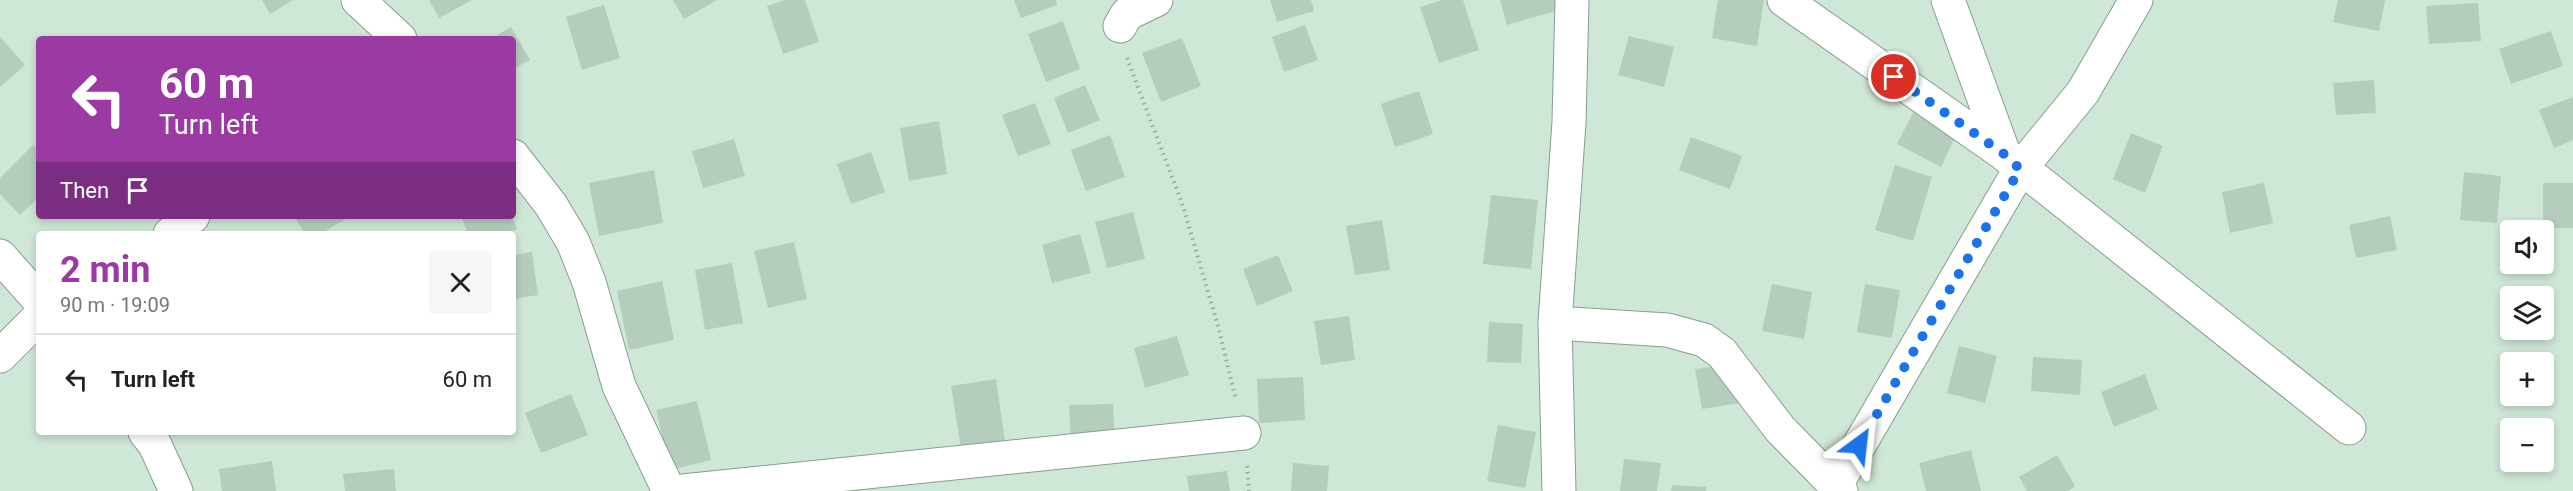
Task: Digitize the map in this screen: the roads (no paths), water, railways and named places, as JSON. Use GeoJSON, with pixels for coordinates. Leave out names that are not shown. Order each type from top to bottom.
{"type":"FeatureCollection","features":[{"type":"Feature","properties":{"kind":"street"},"geometry":{"type":"LineString","coordinates":[[358,0],[397,36]]}},
{"type":"Feature","properties":{"kind":"street"},"geometry":{"type":"LineString","coordinates":[[1120,26],[1127,14],[1156,0]]}},
{"type":"Feature","properties":{"kind":"street"},"geometry":{"type":"LineString","coordinates":[[1559,491],[1555,323],[1569,122],[1572,0]]}},
{"type":"Feature","properties":{"kind":"street"},"geometry":{"type":"LineString","coordinates":[[1784,0],[2012,161],[2349,429]]}},
{"type":"Feature","properties":{"kind":"street"},"geometry":{"type":"LineString","coordinates":[[1948,0],[2012,161]]}},
{"type":"Feature","properties":{"kind":"street"},"geometry":{"type":"LineString","coordinates":[[1555,323],[1667,330],[1704,340],[1722,352],[1780,429],[1839,488],[2012,161],[2083,92],[2136,0]]}},
{"type":"Feature","properties":{"kind":"street"},"geometry":{"type":"LineString","coordinates":[[516,160],[551,205],[573,242],[590,282],[619,386],[669,491]]}},
{"type":"Feature","properties":{"kind":"street"},"geometry":{"type":"LineString","coordinates":[[174,231],[189,219]]}},
{"type":"Feature","properties":{"kind":"street"},"geometry":{"type":"LineString","coordinates":[[0,256],[36,297]]}},
{"type":"Feature","properties":{"kind":"street"},"geometry":{"type":"LineString","coordinates":[[0,356],[36,320]]}},
{"type":"Feature","properties":{"kind":"street"},"geometry":{"type":"LineString","coordinates":[[683,491],[1244,433]]}},
{"type":"Feature","properties":{"kind":"street"},"geometry":{"type":"LineString","coordinates":[[147,435],[176,491]]}}]}
